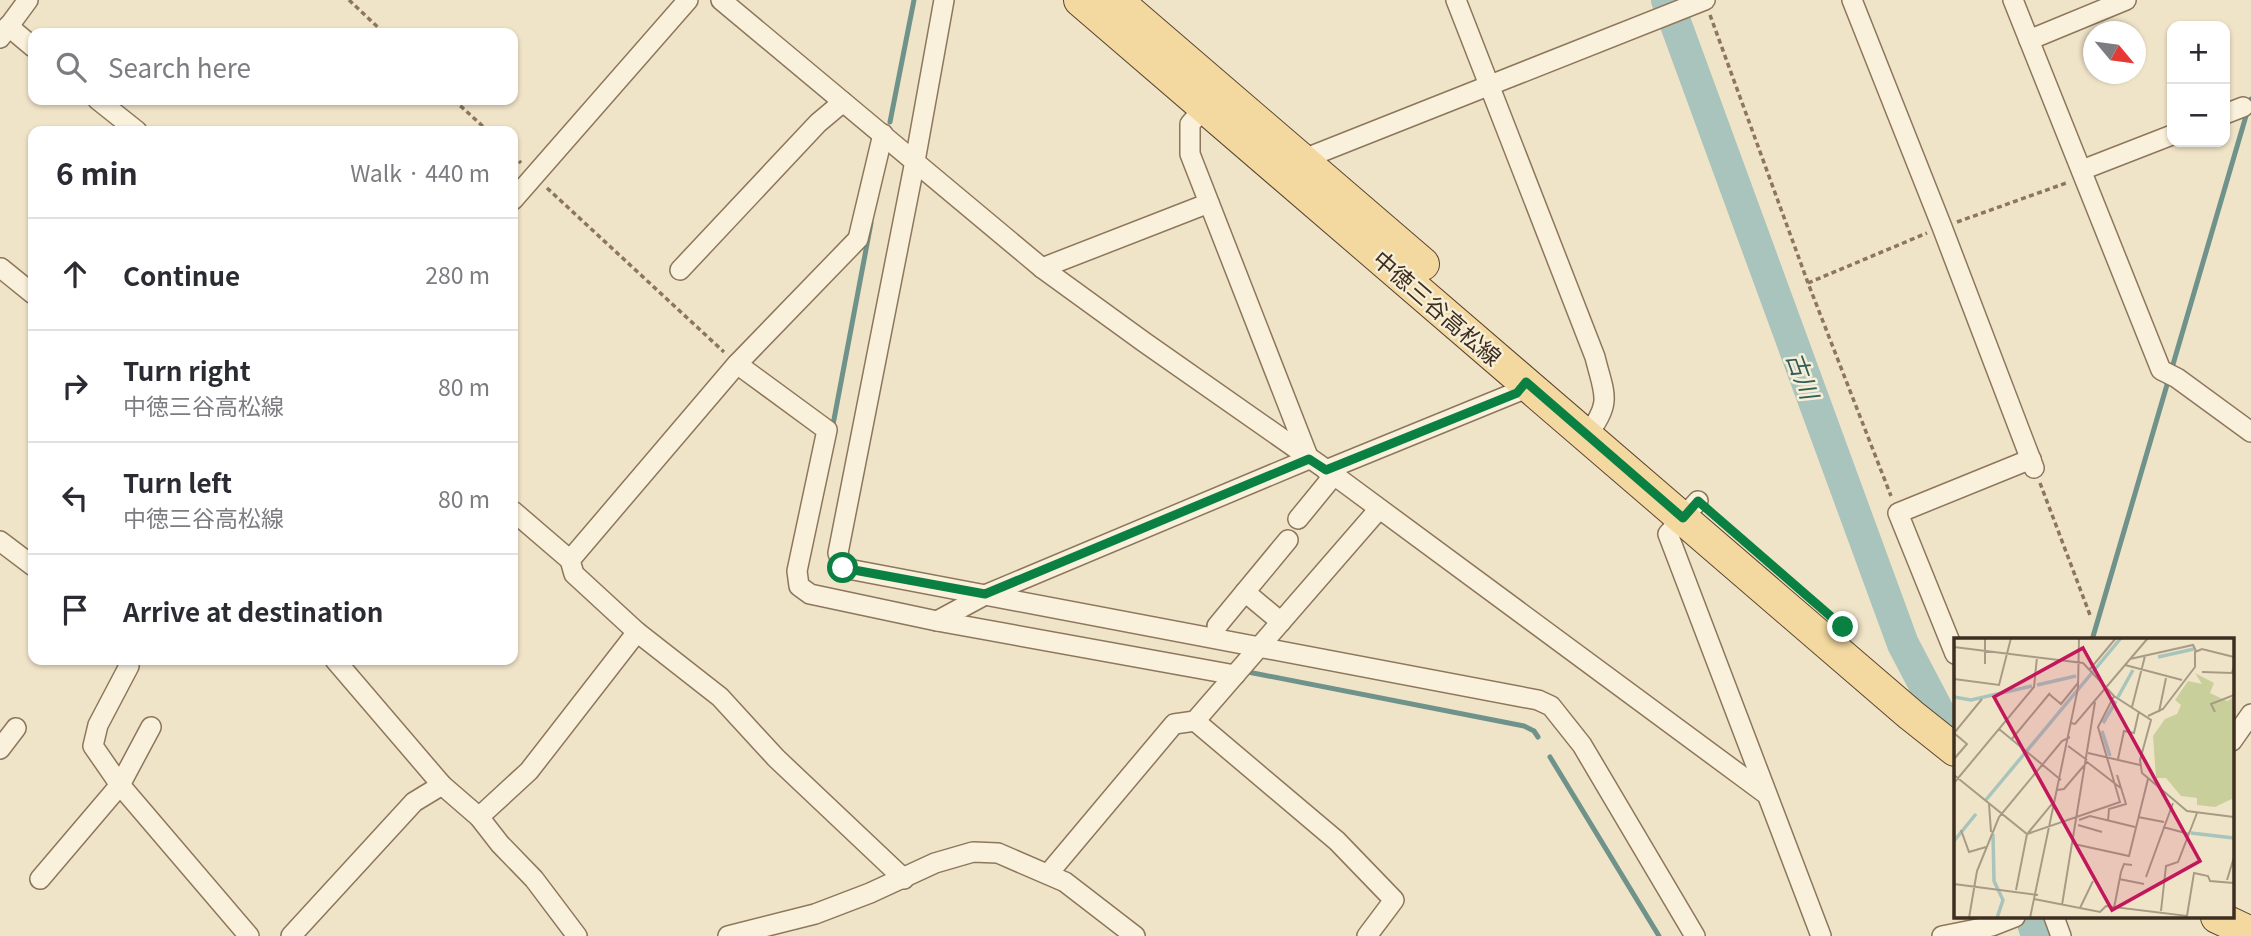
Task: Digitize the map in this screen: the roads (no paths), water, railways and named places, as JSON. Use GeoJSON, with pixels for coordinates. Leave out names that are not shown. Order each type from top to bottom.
{"type":"FeatureCollection","features":[{"type":"Feature","properties":{"kind":"main road","name":"中徳三谷高松線"},"geometry":{"type":"LineString","coordinates":[[1100,4],[1594,426],[1690,510],[1911,715],[1954,749]]}},
{"type":"Feature","properties":{"kind":"main road","name":"中徳三谷高松線"},"geometry":{"type":"LineString","coordinates":[[1290,164],[1526,382],[1594,426]]}},
{"type":"Feature","properties":{"kind":"main road","name":"中徳三谷高松線"},"geometry":{"type":"LineString","coordinates":[[1690,510],[1954,722]]}},
{"type":"Feature","properties":{"kind":"main road"},"geometry":{"type":"LineString","coordinates":[[2234,902],[2251,910]]}},
{"type":"Feature","properties":{"kind":"main road"},"geometry":{"type":"LineString","coordinates":[[2219,918],[2251,933]]}},
{"type":"Feature","properties":{"kind":"street"},"geometry":{"type":"LineString","coordinates":[[28,0],[4,32],[28,44]]}},
{"type":"Feature","properties":{"kind":"street"},"geometry":{"type":"LineString","coordinates":[[518,194],[688,0]]}},
{"type":"Feature","properties":{"kind":"street"},"geometry":{"type":"LineString","coordinates":[[721,0],[1042,268],[1323,468],[1766,794]]}},
{"type":"Feature","properties":{"kind":"street"},"geometry":{"type":"LineString","coordinates":[[944,0],[838,553],[843,568],[1538,701],[1551,706],[1582,745],[1695,936]]}},
{"type":"Feature","properties":{"kind":"street"},"geometry":{"type":"LineString","coordinates":[[1456,0],[1595,357],[1605,399],[1594,426]]}},
{"type":"Feature","properties":{"kind":"street"},"geometry":{"type":"LineString","coordinates":[[1852,0],[2033,464],[1898,513],[1954,652]]}},
{"type":"Feature","properties":{"kind":"street"},"geometry":{"type":"LineString","coordinates":[[2013,0],[2161,370],[2251,432]]}},
{"type":"Feature","properties":{"kind":"street"},"geometry":{"type":"LineString","coordinates":[[2029,40],[2126,0]]}},
{"type":"Feature","properties":{"kind":"street"},"geometry":{"type":"LineString","coordinates":[[1290,164],[1702,1]]}},
{"type":"Feature","properties":{"kind":"street"},"geometry":{"type":"LineString","coordinates":[[1212,98],[1190,124],[1190,154],[1323,468],[1298,519]]}},
{"type":"Feature","properties":{"kind":"street"},"geometry":{"type":"LineString","coordinates":[[680,270],[818,123],[843,102]]}},
{"type":"Feature","properties":{"kind":"street"},"geometry":{"type":"LineString","coordinates":[[104,105],[131,126]]}},
{"type":"Feature","properties":{"kind":"street"},"geometry":{"type":"LineString","coordinates":[[570,560],[737,364],[858,239],[883,134]]}},
{"type":"Feature","properties":{"kind":"street"},"geometry":{"type":"LineString","coordinates":[[2081,170],[2167,137]]}},
{"type":"Feature","properties":{"kind":"street"},"geometry":{"type":"LineString","coordinates":[[1042,268],[1209,202]]}},
{"type":"Feature","properties":{"kind":"street"},"geometry":{"type":"LineString","coordinates":[[1,268],[28,290]]}},
{"type":"Feature","properties":{"kind":"street"},"geometry":{"type":"LineString","coordinates":[[737,364],[827,430],[797,571],[799,586],[810,594],[937,621],[1235,675]]}},
{"type":"Feature","properties":{"kind":"street"},"geometry":{"type":"LineString","coordinates":[[937,621],[985,594],[1517,393],[1526,382]]}},
{"type":"Feature","properties":{"kind":"street"},"geometry":{"type":"LineString","coordinates":[[1048,874],[1174,724],[1195,721],[1379,509]]}},
{"type":"Feature","properties":{"kind":"street"},"geometry":{"type":"LineString","coordinates":[[1690,510],[1668,534],[1821,936]]}},
{"type":"Feature","properties":{"kind":"street"},"geometry":{"type":"LineString","coordinates":[[518,516],[570,560],[574,574],[638,632],[720,696],[776,758],[904,879]]}},
{"type":"Feature","properties":{"kind":"street"},"geometry":{"type":"LineString","coordinates":[[1217,626],[1288,540]]}},
{"type":"Feature","properties":{"kind":"street"},"geometry":{"type":"LineString","coordinates":[[0,541],[28,562]]}},
{"type":"Feature","properties":{"kind":"street"},"geometry":{"type":"LineString","coordinates":[[1245,592],[1281,622]]}},
{"type":"Feature","properties":{"kind":"street"},"geometry":{"type":"LineString","coordinates":[[479,817],[529,771],[638,632]]}},
{"type":"Feature","properties":{"kind":"street"},"geometry":{"type":"LineString","coordinates":[[129,665],[98,725],[93,746],[120,785],[249,936]]}},
{"type":"Feature","properties":{"kind":"street"},"geometry":{"type":"LineString","coordinates":[[339,665],[442,785],[479,817],[500,844],[534,879],[577,936]]}},
{"type":"Feature","properties":{"kind":"street"},"geometry":{"type":"LineString","coordinates":[[2234,738],[2251,714]]}},
{"type":"Feature","properties":{"kind":"street"},"geometry":{"type":"LineString","coordinates":[[1195,721],[1336,841],[1394,900],[1367,936]]}},
{"type":"Feature","properties":{"kind":"street"},"geometry":{"type":"LineString","coordinates":[[40,879],[120,785],[151,727]]}},
{"type":"Feature","properties":{"kind":"street"},"geometry":{"type":"LineString","coordinates":[[0,748],[16,728]]}},
{"type":"Feature","properties":{"kind":"street"},"geometry":{"type":"LineString","coordinates":[[291,936],[414,802],[442,785]]}},
{"type":"Feature","properties":{"kind":"street"},"geometry":{"type":"LineString","coordinates":[[728,936],[815,914],[904,879],[935,863],[973,852],[998,853],[1065,882],[1135,936]]}},
{"type":"Feature","properties":{"kind":"street"},"geometry":{"type":"LineString","coordinates":[[1942,936],[1992,926],[2012,918]]}},
{"type":"Feature","properties":{"kind":"street"},"geometry":{"type":"LineString","coordinates":[[2054,918],[2061,936]]}},
{"type":"Feature","properties":{"kind":"waterway"},"geometry":{"type":"LineString","coordinates":[[890,122],[914,0]]}},
{"type":"Feature","properties":{"kind":"waterway","name":"古川"},"geometry":{"type":"LineString","coordinates":[[1667,0],[1903,644],[1954,741]]}},
{"type":"Feature","properties":{"kind":"waterway"},"geometry":{"type":"LineString","coordinates":[[2093,638],[2251,99]]}},
{"type":"Feature","properties":{"kind":"waterway"},"geometry":{"type":"LineString","coordinates":[[832,430],[871,223]]}},
{"type":"Feature","properties":{"kind":"waterway"},"geometry":{"type":"LineString","coordinates":[[1248,672],[1524,726],[1534,731],[1538,737]]}},
{"type":"Feature","properties":{"kind":"waterway"},"geometry":{"type":"LineString","coordinates":[[1550,757],[1659,936]]}},
{"type":"Feature","properties":{"kind":"waterway","name":"古川"},"geometry":{"type":"LineString","coordinates":[[2031,918],[2037,936]]}}]}
